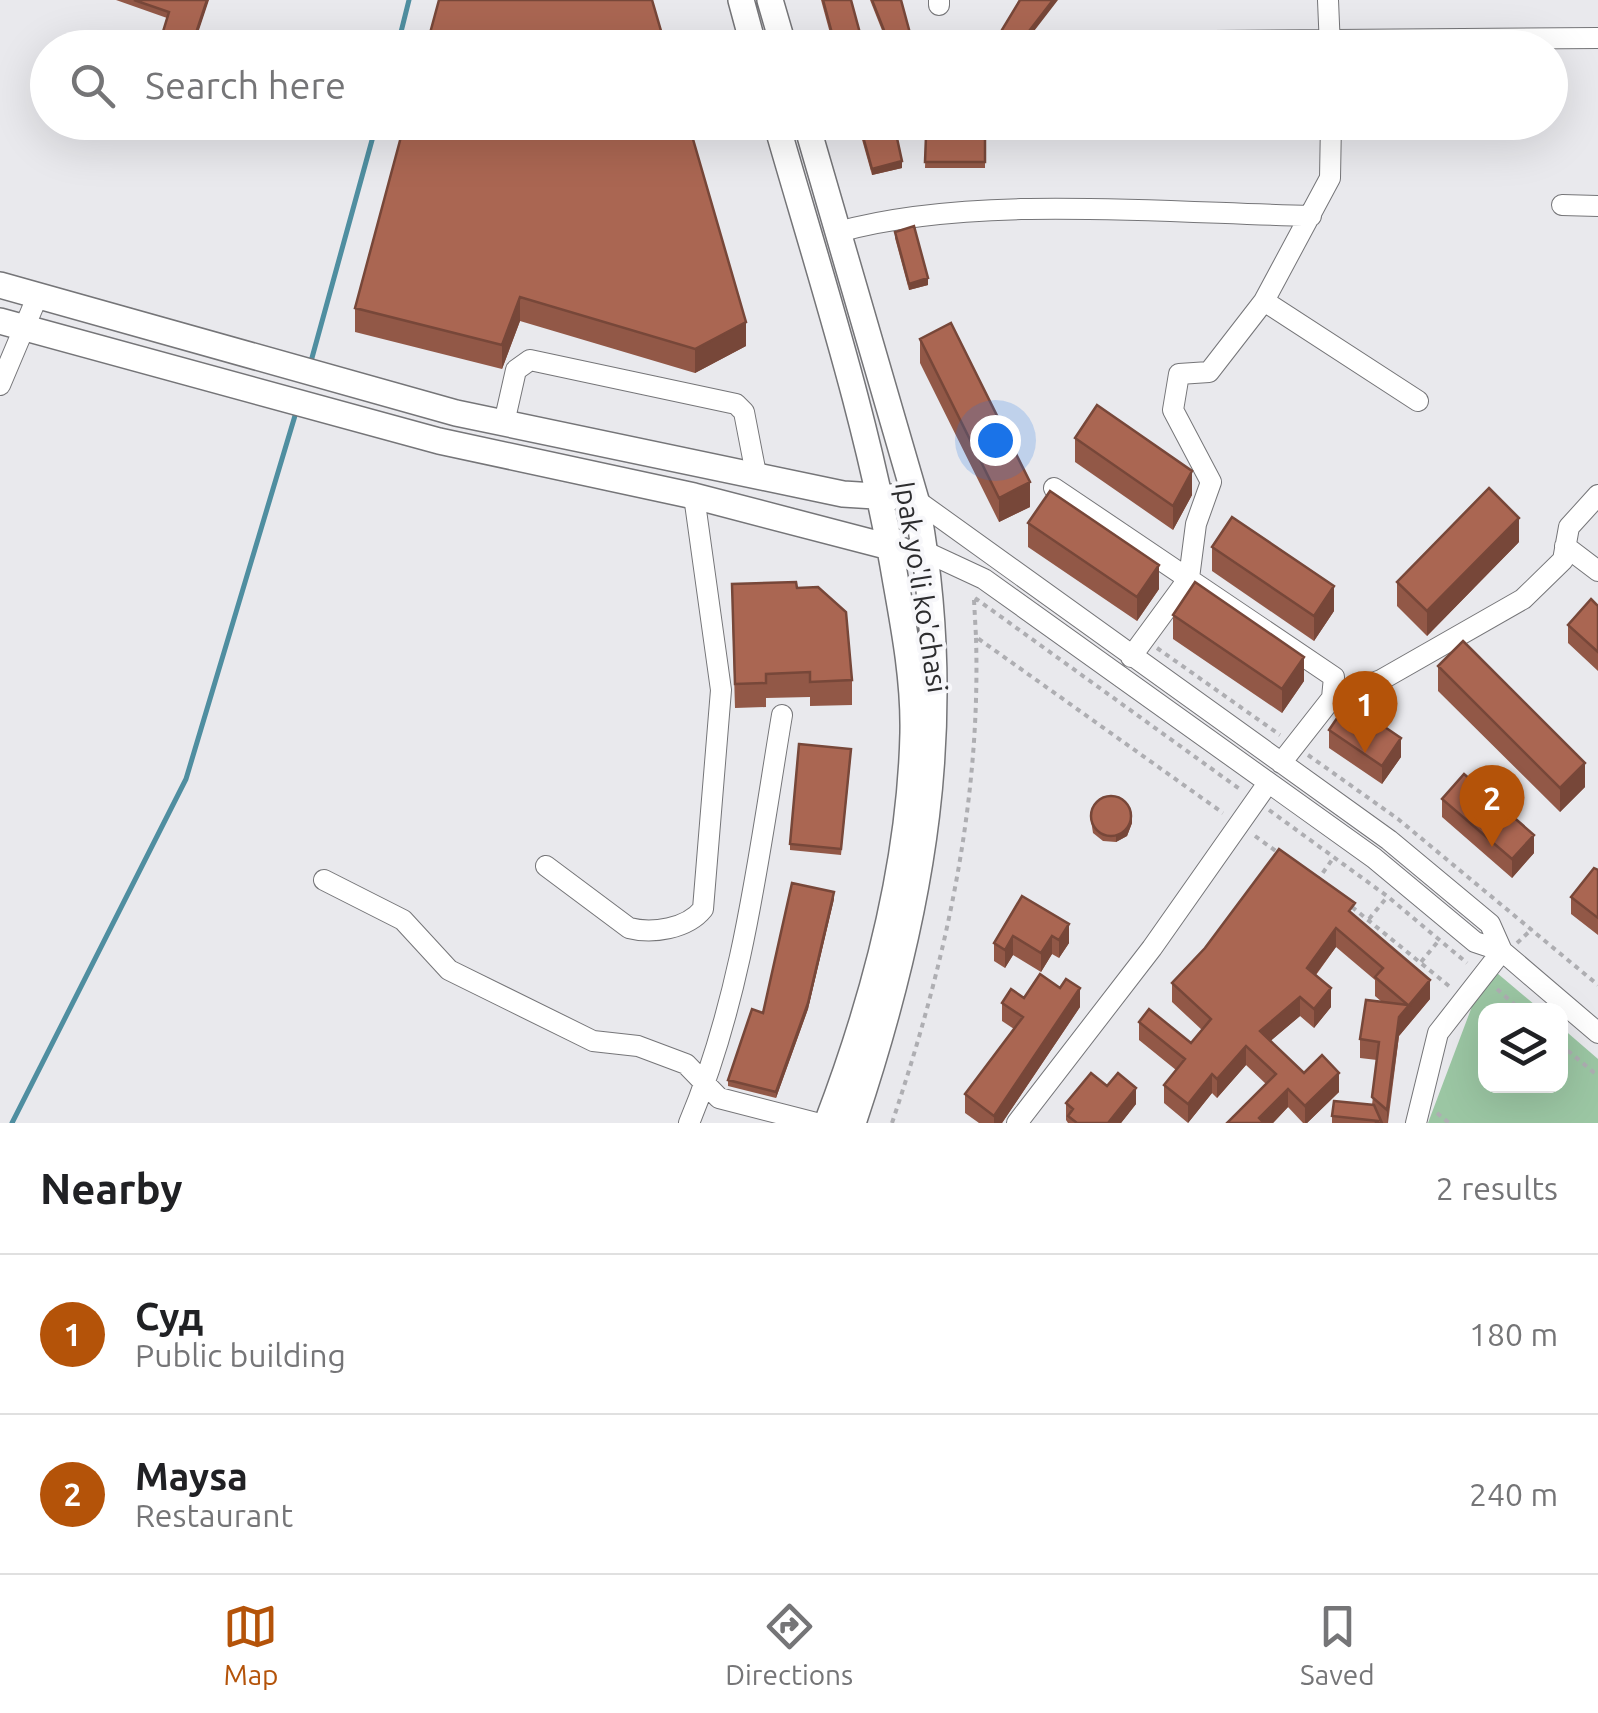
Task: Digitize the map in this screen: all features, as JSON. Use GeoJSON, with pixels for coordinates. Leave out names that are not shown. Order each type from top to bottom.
{"type":"FeatureCollection","features":[{"type":"Feature","properties":{"kind":"main road"},"geometry":{"type":"LineString","coordinates":[[741,0],[749,30]]}},
{"type":"Feature","properties":{"kind":"main road"},"geometry":{"type":"LineString","coordinates":[[770,0],[779,30]]}},
{"type":"Feature","properties":{"kind":"main road","name":"Ipak yo'li ko'chasi"},"geometry":{"type":"LineString","coordinates":[[781,140],[879,496],[909,660],[913,732],[904,836],[876,976],[827,1123]]}},
{"type":"Feature","properties":{"kind":"main road","name":"Ipak yo'li ko'chasi"},"geometry":{"type":"LineString","coordinates":[[811,140],[916,500],[926,552],[935,683],[934,780],[899,971],[853,1123]]}},
{"type":"Feature","properties":{"kind":"main road"},"geometry":{"type":"LineString","coordinates":[[0,285],[504,423],[844,494],[916,500]]}},
{"type":"Feature","properties":{"kind":"main road"},"geometry":{"type":"LineString","coordinates":[[12,325],[314,409],[554,468],[694,496],[890,549],[926,552]]}},
{"type":"Feature","properties":{"kind":"street"},"geometry":{"type":"LineString","coordinates":[[1328,0],[1329,30]]}},
{"type":"Feature","properties":{"kind":"street"},"geometry":{"type":"LineString","coordinates":[[1568,39],[1598,38]]}},
{"type":"Feature","properties":{"kind":"street"},"geometry":{"type":"LineString","coordinates":[[1131,657],[1189,578],[1196,524],[1211,482],[1173,410],[1179,374],[1208,372],[1264,301],[1330,178],[1331,140]]}},
{"type":"Feature","properties":{"kind":"street"},"geometry":{"type":"LineString","coordinates":[[1562,205],[1598,206]]}},
{"type":"Feature","properties":{"kind":"street"},"geometry":{"type":"LineString","coordinates":[[838,232],[878,221],[962,213],[1311,216]]}},
{"type":"Feature","properties":{"kind":"street"},"geometry":{"type":"LineString","coordinates":[[0,385],[12,325],[38,295]]}},
{"type":"Feature","properties":{"kind":"street"},"geometry":{"type":"LineString","coordinates":[[1264,301],[1418,400]]}},
{"type":"Feature","properties":{"kind":"street"},"geometry":{"type":"LineString","coordinates":[[504,423],[516,370],[530,360],[736,404],[744,412],[756,474]]}},
{"type":"Feature","properties":{"kind":"street"},"geometry":{"type":"LineString","coordinates":[[1054,488],[1334,677],[1332,698]]}},
{"type":"Feature","properties":{"kind":"street"},"geometry":{"type":"LineString","coordinates":[[1282,763],[1332,698],[1380,680],[1522,599],[1563,560],[1569,528],[1598,495]]}},
{"type":"Feature","properties":{"kind":"street"},"geometry":{"type":"LineString","coordinates":[[546,866],[628,928],[644,932],[684,923],[704,909],[721,690],[694,496]]}},
{"type":"Feature","properties":{"kind":"street"},"geometry":{"type":"LineString","coordinates":[[916,500],[1389,840],[1490,924],[1502,952]]}},
{"type":"Feature","properties":{"kind":"street"},"geometry":{"type":"LineString","coordinates":[[1566,546],[1598,571]]}},
{"type":"Feature","properties":{"kind":"street"},"geometry":{"type":"LineString","coordinates":[[926,552],[984,579],[1394,888],[1446,932],[1502,952],[1598,1032]]}},
{"type":"Feature","properties":{"kind":"street"},"geometry":{"type":"LineString","coordinates":[[689,1123],[705,1085],[748,920],[782,715]]}},
{"type":"Feature","properties":{"kind":"street"},"geometry":{"type":"LineString","coordinates":[[1018,1123],[1152,948],[1262,792]]}},
{"type":"Feature","properties":{"kind":"street"},"geometry":{"type":"LineString","coordinates":[[324,880],[403,920],[423,936],[449,970],[593,1041],[638,1046],[686,1064],[719,1098],[816,1123]]}},
{"type":"Feature","properties":{"kind":"street"},"geometry":{"type":"LineString","coordinates":[[1416,1123],[1438,1034],[1462,998],[1502,952]]}},
{"type":"Feature","properties":{"kind":"path"},"geometry":{"type":"LineString","coordinates":[[892,1123],[924,1027],[958,881],[978,724],[974,600],[984,579]]}},
{"type":"Feature","properties":{"kind":"path"},"geometry":{"type":"LineString","coordinates":[[974,600],[1262,792],[1334,857],[1394,888],[1446,932],[1482,976],[1514,1003]]}},
{"type":"Feature","properties":{"kind":"path"},"geometry":{"type":"LineString","coordinates":[[976,638],[1286,859]]}},
{"type":"Feature","properties":{"kind":"path"},"geometry":{"type":"LineString","coordinates":[[1330,890],[1317,881],[1334,857]]}},
{"type":"Feature","properties":{"kind":"path"},"geometry":{"type":"LineString","coordinates":[[1369,919],[1394,888]]}},
{"type":"Feature","properties":{"kind":"path"},"geometry":{"type":"LineString","coordinates":[[1343,900],[1462,998]]}},
{"type":"Feature","properties":{"kind":"path"},"geometry":{"type":"LineString","coordinates":[[1420,962],[1446,932]]}},
{"type":"Feature","properties":{"kind":"path"},"geometry":{"type":"LineString","coordinates":[[1568,1051],[1598,1076]]}},
{"type":"Feature","properties":{"kind":"green space"},"geometry":{"type":"Polygon","coordinates":[[[1497,973],[1533,1003],[1478,1003],[1478,1093],[1568,1093],[1568,1033],[1598,1059],[1598,1123],[1428,1123],[1474,1001],[1497,973]]]}},
{"type":"Feature","properties":{"kind":"building"},"geometry":{"type":"Polygon","coordinates":[[[134,0],[207,0],[197,30],[164,30],[169,12],[134,0]]]}},
{"type":"Feature","properties":{"kind":"building"},"geometry":{"type":"Polygon","coordinates":[[[439,0],[652,0],[661,30],[431,30],[439,0]]]}},
{"type":"Feature","properties":{"kind":"building"},"geometry":{"type":"Polygon","coordinates":[[[823,0],[851,0],[859,30],[831,30],[823,0]]]}},
{"type":"Feature","properties":{"kind":"building"},"geometry":{"type":"Polygon","coordinates":[[[872,0],[901,0],[909,30],[884,30],[872,0]]]}},
{"type":"Feature","properties":{"kind":"building"},"geometry":{"type":"Polygon","coordinates":[[[1020,0],[1053,0],[1030,30],[1002,30],[1020,0]]]}},
{"type":"Feature","properties":{"kind":"building"},"geometry":{"type":"Polygon","coordinates":[[[400,140],[693,140],[746,322],[695,349],[520,297],[502,345],[355,308],[400,140]]]}},
{"type":"Feature","properties":{"kind":"building"},"geometry":{"type":"Polygon","coordinates":[[[864,140],[897,140],[902,161],[872,169],[864,140]]]}},
{"type":"Feature","properties":{"kind":"building"},"geometry":{"type":"Polygon","coordinates":[[[926,140],[985,140],[985,162],[925,162],[926,140]]]}},
{"type":"Feature","properties":{"kind":"building"},"geometry":{"type":"Polygon","coordinates":[[[914,226],[928,278],[909,284],[895,232],[914,226]]]}},
{"type":"Feature","properties":{"kind":"building"},"geometry":{"type":"Polygon","coordinates":[[[951,323],[1030,482],[999,498],[920,339],[951,323]]]}},
{"type":"Feature","properties":{"kind":"building"},"geometry":{"type":"Polygon","coordinates":[[[1097,405],[1192,471],[1173,506],[1075,438],[1097,405]]]}},
{"type":"Feature","properties":{"kind":"building"},"geometry":{"type":"Polygon","coordinates":[[[1489,488],[1519,518],[1427,611],[1397,582],[1489,488]]]}},
{"type":"Feature","properties":{"kind":"building"},"geometry":{"type":"Polygon","coordinates":[[[1050,491],[1159,565],[1137,597],[1028,523],[1050,491]]]}},
{"type":"Feature","properties":{"kind":"building"},"geometry":{"type":"Polygon","coordinates":[[[1232,517],[1334,586],[1314,616],[1212,547],[1232,517]]]}},
{"type":"Feature","properties":{"kind":"building"},"geometry":{"type":"Polygon","coordinates":[[[796,582],[797,588],[818,587],[846,612],[852,680],[810,682],[810,672],[766,674],[766,683],[735,684],[732,584],[796,582]]]}},
{"type":"Feature","properties":{"kind":"building"},"geometry":{"type":"Polygon","coordinates":[[[1195,582],[1304,657],[1282,689],[1173,615],[1195,582]]]}},
{"type":"Feature","properties":{"kind":"building"},"geometry":{"type":"Polygon","coordinates":[[[1591,599],[1598,606],[1598,652],[1568,625],[1591,599]]]}},
{"type":"Feature","properties":{"kind":"building"},"geometry":{"type":"Polygon","coordinates":[[[1463,641],[1585,763],[1560,788],[1438,666],[1463,641]]]}},
{"type":"Feature","properties":{"kind":"building"},"geometry":{"type":"Polygon","coordinates":[[[1348,702],[1401,738],[1382,766],[1329,730],[1348,702]]]}},
{"type":"Feature","properties":{"kind":"building"},"geometry":{"type":"Polygon","coordinates":[[[799,744],[851,749],[841,849],[790,844],[799,744]]]}},
{"type":"Feature","properties":{"kind":"building"},"geometry":{"type":"Polygon","coordinates":[[[1464,774],[1534,835],[1512,859],[1442,799],[1464,774]]]}},
{"type":"Feature","properties":{"kind":"building"},"geometry":{"type":"Polygon","coordinates":[[[1111,796],[1125,802],[1131,816],[1125,830],[1111,836],[1097,830],[1091,816],[1097,802],[1111,796]]]}},
{"type":"Feature","properties":{"kind":"building"},"geometry":{"type":"Polygon","coordinates":[[[1279,849],[1355,903],[1349,911],[1430,980],[1399,1017],[1387,1110],[1372,1097],[1379,1042],[1360,1039],[1366,1000],[1408,1005],[1375,977],[1383,968],[1336,928],[1307,968],[1331,988],[1314,1009],[1300,997],[1260,1031],[1304,1073],[1322,1055],[1339,1073],[1305,1106],[1288,1089],[1259,1118],[1264,1123],[1227,1123],[1276,1074],[1246,1046],[1217,1079],[1212,1074],[1188,1104],[1164,1085],[1185,1059],[1139,1022],[1149,1009],[1191,1043],[1211,1019],[1172,983],[1205,948],[1279,849]]]}},
{"type":"Feature","properties":{"kind":"building"},"geometry":{"type":"Polygon","coordinates":[[[1594,868],[1598,870],[1598,918],[1571,897],[1594,868]]]}},
{"type":"Feature","properties":{"kind":"building"},"geometry":{"type":"Polygon","coordinates":[[[792,883],[834,892],[808,1003],[776,1092],[728,1080],[752,1009],[763,1013],[792,883]]]}},
{"type":"Feature","properties":{"kind":"building"},"geometry":{"type":"Polygon","coordinates":[[[1022,896],[1069,924],[1059,940],[1052,936],[1041,953],[1013,936],[1005,950],[994,943],[1022,896]]]}},
{"type":"Feature","properties":{"kind":"building"},"geometry":{"type":"Polygon","coordinates":[[[1040,974],[1060,988],[1066,979],[1080,988],[994,1116],[965,1094],[1023,1017],[1002,1003],[1011,989],[1024,998],[1040,974]]]}},
{"type":"Feature","properties":{"kind":"building"},"geometry":{"type":"Polygon","coordinates":[[[1091,1073],[1107,1086],[1118,1073],[1136,1088],[1108,1123],[1077,1123],[1068,1116],[1073,1109],[1066,1103],[1091,1073]]]}},
{"type":"Feature","properties":{"kind":"building"},"geometry":{"type":"Polygon","coordinates":[[[1334,1101],[1374,1105],[1382,1123],[1332,1116],[1334,1101]]]}},
{"type":"Feature","properties":{"kind":"waterway"},"geometry":{"type":"LineString","coordinates":[[402,30],[409,0]]}},
{"type":"Feature","properties":{"kind":"waterway"},"geometry":{"type":"LineString","coordinates":[[310,365],[372,140]]}},
{"type":"Feature","properties":{"kind":"waterway"},"geometry":{"type":"LineString","coordinates":[[12,1123],[186,779],[297,409]]}},
{"type":"Feature","properties":{"kind":"place","name":"Суд"},"geometry":{"type":"Point","coordinates":[1365,753]}},
{"type":"Feature","properties":{"kind":"place","name":"Maysa"},"geometry":{"type":"Point","coordinates":[1492,847]}}]}
